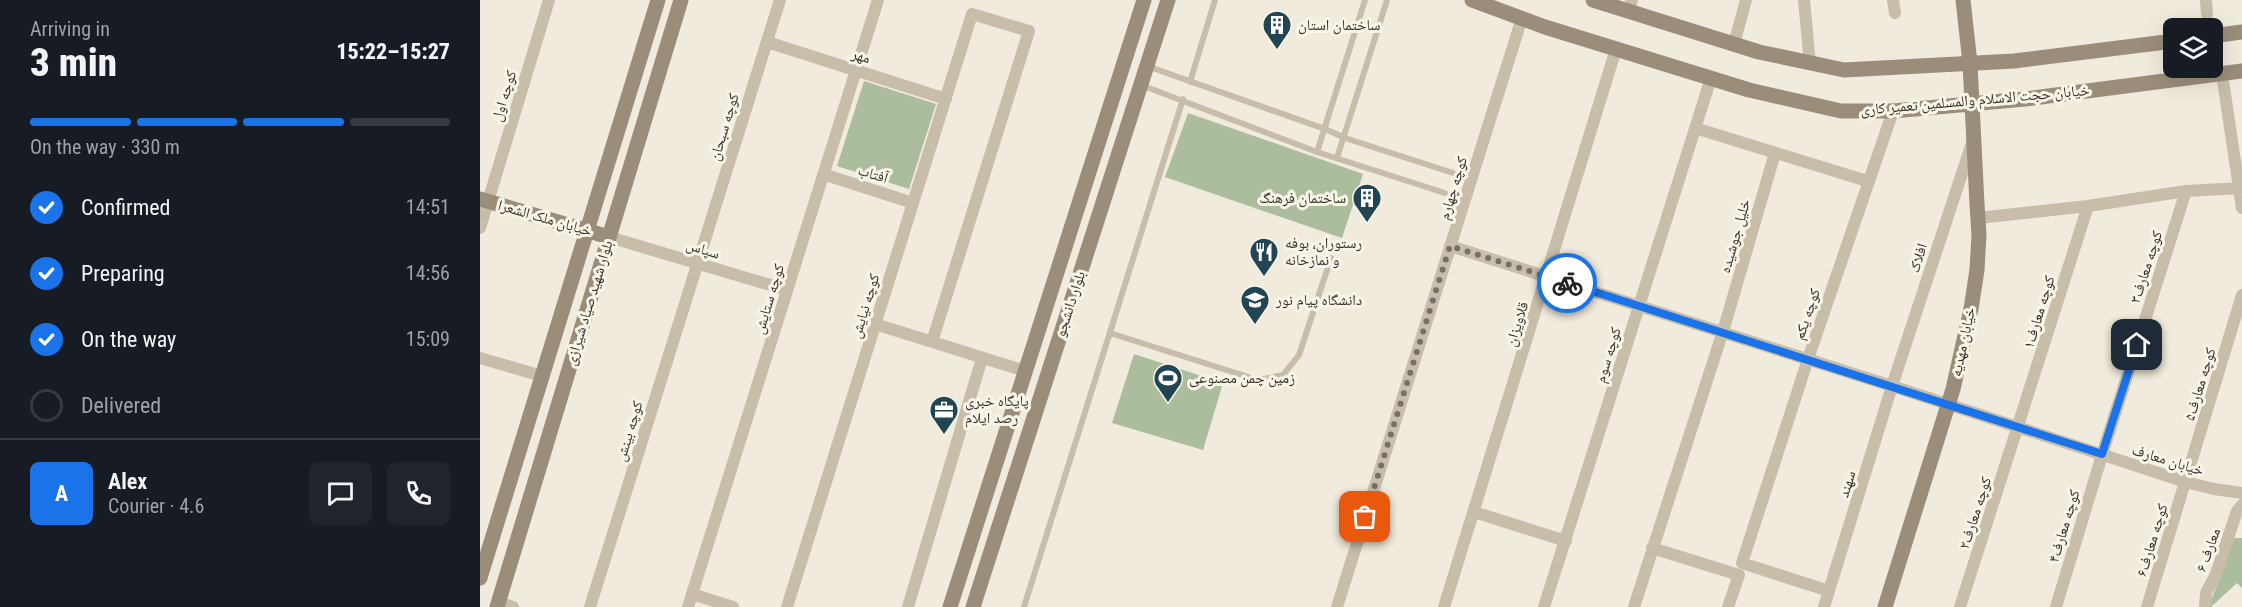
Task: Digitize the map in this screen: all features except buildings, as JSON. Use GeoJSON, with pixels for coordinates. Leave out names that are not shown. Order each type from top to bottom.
{"type":"FeatureCollection","features":[{"type":"Feature","properties":{"kind":"main road","name":"بلوار شهید صیاد شیرازی"},"geometry":{"type":"LineString","coordinates":[[480,578],[658,0]]}},
{"type":"Feature","properties":{"kind":"main road","name":"بلوار شهید صیاد شیرازی"},"geometry":{"type":"LineString","coordinates":[[503,606],[609,237],[681,0]]}},
{"type":"Feature","properties":{"kind":"main road","name":"بلوار دانشجو"},"geometry":{"type":"LineString","coordinates":[[950,607],[1144,0]]}},
{"type":"Feature","properties":{"kind":"main road","name":"بلوار دانشجو"},"geometry":{"type":"LineString","coordinates":[[973,607],[1167,0]]}},
{"type":"Feature","properties":{"kind":"main road","name":"خیابان حجت الاسلام والمسلمین تعمیر کاری"},"geometry":{"type":"LineString","coordinates":[[1472,0],[1616,49],[1749,90],[1840,111],[1893,111],[2025,99],[2190,78]]}},
{"type":"Feature","properties":{"kind":"main road"},"geometry":{"type":"LineString","coordinates":[[1593,0],[1630,6],[1734,44],[1810,64],[1844,70],[2014,61],[2163,42]]}},
{"type":"Feature","properties":{"kind":"main road","name":"خیابان مهدیه"},"geometry":{"type":"LineString","coordinates":[[1885,607],[1949,405],[1971,309],[1977,270],[1978,218],[1970,63],[1963,0]]}},
{"type":"Feature","properties":{"kind":"main road"},"geometry":{"type":"LineString","coordinates":[[2223,35],[2242,32]]}},
{"type":"Feature","properties":{"kind":"main road","name":"خیابان حجت الاسلام والمسلمین تعمیر کاری"},"geometry":{"type":"LineString","coordinates":[[2223,74],[2242,71]]}},
{"type":"Feature","properties":{"kind":"main road","name":"خیابان ملک الشعرا"},"geometry":{"type":"LineString","coordinates":[[484,200],[609,237]]}},
{"type":"Feature","properties":{"kind":"street","name":"کوچه اول"},"geometry":{"type":"LineString","coordinates":[[480,228],[484,200],[549,0]]}},
{"type":"Feature","properties":{"kind":"street","name":"کوچه سبحان"},"geometry":{"type":"LineString","coordinates":[[698,263],[780,0]]}},
{"type":"Feature","properties":{"kind":"street","name":"کوچه ستایش"},"geometry":{"type":"LineString","coordinates":[[688,607],[878,0]]}},
{"type":"Feature","properties":{"kind":"street"},"geometry":{"type":"LineString","coordinates":[[1734,44],[1746,0]]}},
{"type":"Feature","properties":{"kind":"street"},"geometry":{"type":"LineString","coordinates":[[1803,0],[1810,64]]}},
{"type":"Feature","properties":{"kind":"street"},"geometry":{"type":"LineString","coordinates":[[2206,0],[2207,14]]}},
{"type":"Feature","properties":{"kind":"street","name":"كوچه نيايش"},"geometry":{"type":"LineString","coordinates":[[787,607],[972,14],[1029,31],[932,342]]}},
{"type":"Feature","properties":{"kind":"street","name":"کوچه چهارم"},"geometry":{"type":"LineString","coordinates":[[1337,607],[1522,18]]}},
{"type":"Feature","properties":{"kind":"street","name":"مهر"},"geometry":{"type":"LineString","coordinates":[[767,42],[946,99]]}},
{"type":"Feature","properties":{"kind":"street","name":"قلاویزان"},"geometry":{"type":"LineString","coordinates":[[1444,607],[1616,49]]}},
{"type":"Feature","properties":{"kind":"street","name":"کوچه سوم"},"geometry":{"type":"LineString","coordinates":[[1544,607],[1711,78]]}},
{"type":"Feature","properties":{"kind":"street"},"geometry":{"type":"LineString","coordinates":[[2223,78],[2241,188],[2242,208]]}},
{"type":"Feature","properties":{"kind":"street","name":"کوچه یکم"},"geometry":{"type":"LineString","coordinates":[[1728,607],[1867,181],[1893,111]]}},
{"type":"Feature","properties":{"kind":"street"},"geometry":{"type":"LineString","coordinates":[[1695,128],[1867,181]]}},
{"type":"Feature","properties":{"kind":"street","name":"افلاک"},"geometry":{"type":"LineString","coordinates":[[1892,386],[1973,139]]}},
{"type":"Feature","properties":{"kind":"street","name":"خلیل جوشیده"},"geometry":{"type":"LineString","coordinates":[[1634,607],[1723,330],[1775,153]]}},
{"type":"Feature","properties":{"kind":"street","name":"آفتاب"},"geometry":{"type":"LineString","coordinates":[[823,174],[913,203]]}},
{"type":"Feature","properties":{"kind":"street"},"geometry":{"type":"LineString","coordinates":[[1978,218],[2088,206],[2186,191],[2241,188]]}},
{"type":"Feature","properties":{"kind":"street","name":"کوچه معارف۳"},"geometry":{"type":"LineString","coordinates":[[2102,454],[2186,191]]}},
{"type":"Feature","properties":{"kind":"street","name":"کوچه معارف۱"},"geometry":{"type":"LineString","coordinates":[[2018,428],[2088,206]]}},
{"type":"Feature","properties":{"kind":"street","name":"سپاس"},"geometry":{"type":"LineString","coordinates":[[609,237],[787,290]]}},
{"type":"Feature","properties":{"kind":"street","name":"خیابان معارف"},"geometry":{"type":"LineString","coordinates":[[1450,246],[1723,330],[2186,482],[2242,493]]}},
{"type":"Feature","properties":{"kind":"street","name":"کوچه بینش"},"geometry":{"type":"LineString","coordinates":[[590,607],[698,263]]}},
{"type":"Feature","properties":{"kind":"street","name":"کوچه معارف۵"},"geometry":{"type":"LineString","coordinates":[[2186,482],[2242,295]]}},
{"type":"Feature","properties":{"kind":"street"},"geometry":{"type":"LineString","coordinates":[[875,324],[1025,371]]}},
{"type":"Feature","properties":{"kind":"street"},"geometry":{"type":"LineString","coordinates":[[480,358],[542,376]]}},
{"type":"Feature","properties":{"kind":"street"},"geometry":{"type":"LineString","coordinates":[[908,607],[982,358]]}},
{"type":"Feature","properties":{"kind":"street","name":"سهند"},"geometry":{"type":"LineString","coordinates":[[1824,607],[1892,386]]}},
{"type":"Feature","properties":{"kind":"street","name":"کوچه معارف۲"},"geometry":{"type":"LineString","coordinates":[[1960,607],[2018,428]]}},
{"type":"Feature","properties":{"kind":"street","name":"کوچه معارف۴"},"geometry":{"type":"LineString","coordinates":[[2056,607],[2102,454]]}},
{"type":"Feature","properties":{"kind":"street","name":"کوچه معارف۶"},"geometry":{"type":"LineString","coordinates":[[2147,607],[2186,482]]}},
{"type":"Feature","properties":{"kind":"street","name":"معارف ۶"},"geometry":{"type":"LineString","coordinates":[[2205,607],[2206,593],[2215,576],[2242,505]]}},
{"type":"Feature","properties":{"kind":"street"},"geometry":{"type":"LineString","coordinates":[[1474,512],[1566,541]]}},
{"type":"Feature","properties":{"kind":"street"},"geometry":{"type":"LineString","coordinates":[[1652,548],[1829,591]]}},
{"type":"Feature","properties":{"kind":"street"},"geometry":{"type":"LineString","coordinates":[[692,594],[733,607]]}},
{"type":"Feature","properties":{"kind":"lane"},"geometry":{"type":"LineString","coordinates":[[1190,82],[1215,0]]}},
{"type":"Feature","properties":{"kind":"lane"},"geometry":{"type":"LineString","coordinates":[[1317,152],[1365,0]]}},
{"type":"Feature","properties":{"kind":"lane"},"geometry":{"type":"LineString","coordinates":[[1337,158],[1387,0]]}},
{"type":"Feature","properties":{"kind":"lane"},"geometry":{"type":"LineString","coordinates":[[1146,66],[1345,138],[1453,173]]}},
{"type":"Feature","properties":{"kind":"lane"},"geometry":{"type":"LineString","coordinates":[[1140,85],[1183,99],[1317,152],[1444,193]]}},
{"type":"Feature","properties":{"kind":"lane"},"geometry":{"type":"LineString","coordinates":[[1024,607],[1183,99]]}},
{"type":"Feature","properties":{"kind":"lane"},"geometry":{"type":"LineString","coordinates":[[1110,333],[1235,375],[1258,380],[1283,375],[1299,355],[1331,258]]}},
{"type":"Feature","properties":{"kind":"green space"},"geometry":{"type":"Polygon","coordinates":[[[864,81],[936,104],[909,189],[837,166],[864,81]]]}},
{"type":"Feature","properties":{"kind":"green space"},"geometry":{"type":"Polygon","coordinates":[[[1188,113],[1363,174],[1342,238],[1165,177],[1188,113]]]}},
{"type":"Feature","properties":{"kind":"green space","name":"زمین چمن مصنوعی"},"geometry":{"type":"Polygon","coordinates":[[[1134,354],[1223,383],[1203,450],[1112,423],[1134,354]]]}},
{"type":"Feature","properties":{"kind":"green space"},"geometry":{"type":"Polygon","coordinates":[[[2233,538],[2242,538],[2242,588],[2237,583],[2211,607],[2208,607],[2220,578],[2233,538]]]}},
{"type":"Feature","properties":{"kind":"way so far"},"geometry":{"type":"LineString","coordinates":[[1365,517],[1450,246],[1567,283]]}},
{"type":"Feature","properties":{"kind":"place","name":"ساختمان استان"},"geometry":{"type":"Point","coordinates":[1277,50]}},
{"type":"Feature","properties":{"kind":"place","name":"ساختمان فرهنگ"},"geometry":{"type":"Point","coordinates":[1367,224]}},
{"type":"Feature","properties":{"kind":"place","name":"رستوران، بوفه و نمازخانه"},"geometry":{"type":"Point","coordinates":[1264,278]}},
{"type":"Feature","properties":{"kind":"place","name":"دانشگاه پیام نور"},"geometry":{"type":"Point","coordinates":[1255,326]}},
{"type":"Feature","properties":{"kind":"place","name":"زمین چمن مصنوعی"},"geometry":{"type":"Point","coordinates":[1168,404]}},
{"type":"Feature","properties":{"kind":"place","name":"پایگاه خبری رصد ایلام"},"geometry":{"type":"Point","coordinates":[944,436]}},
{"type":"Feature","properties":{"kind":"route"},"geometry":{"type":"LineString","coordinates":[[1567,283],[2102,454],[2137,345]]}}]}
